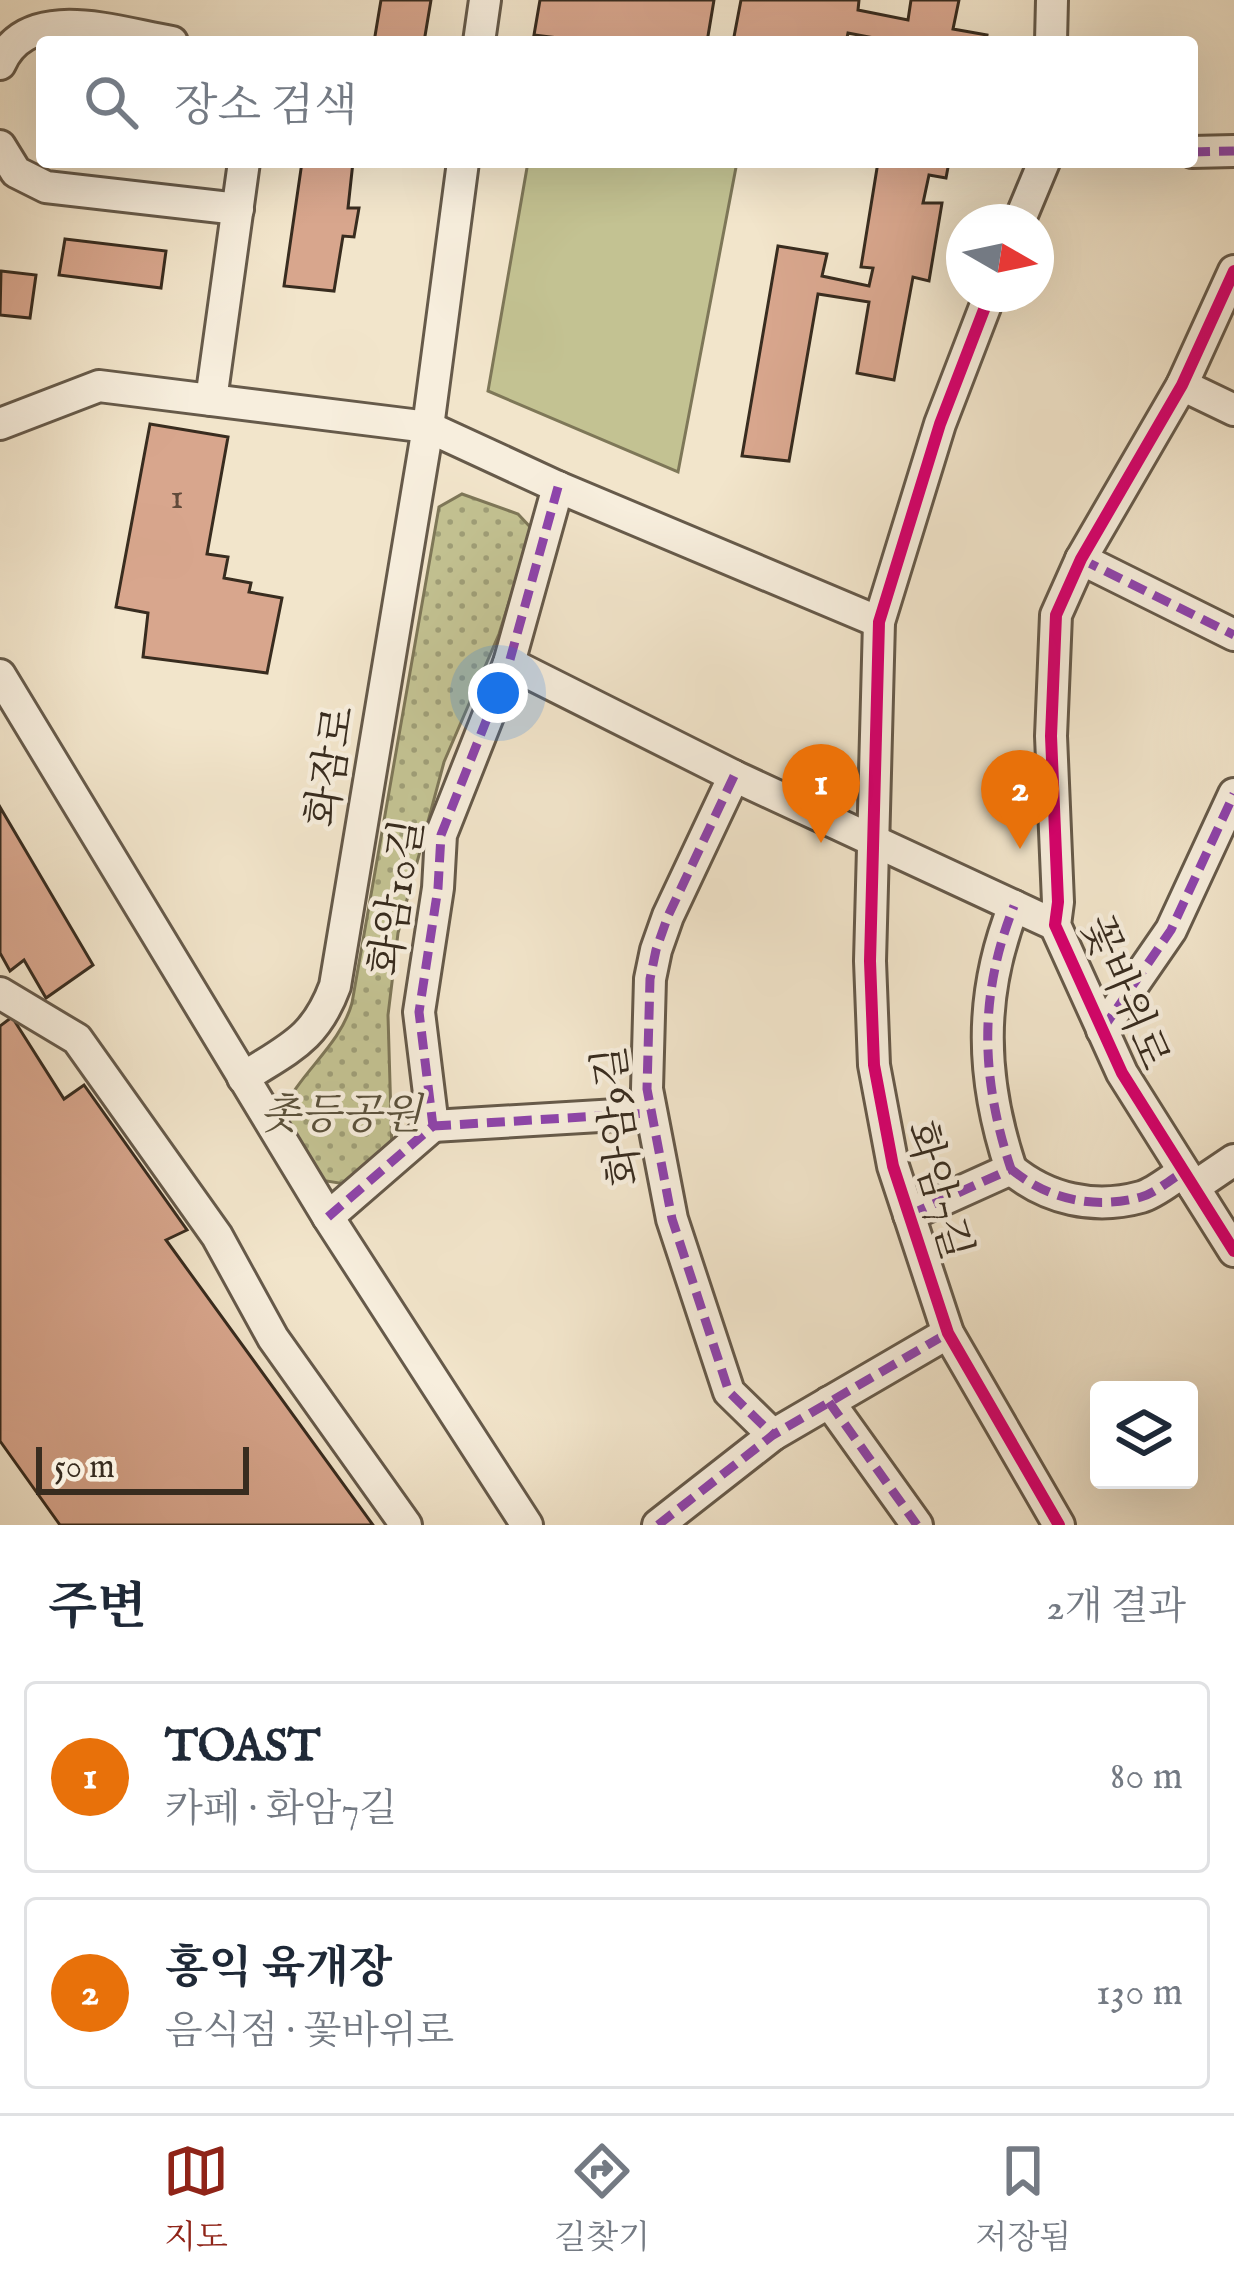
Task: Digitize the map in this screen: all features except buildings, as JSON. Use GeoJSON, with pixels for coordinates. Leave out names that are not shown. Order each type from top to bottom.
{"type":"FeatureCollection","features":[{"type":"Feature","properties":{"kind":"street"},"geometry":{"type":"LineString","coordinates":[[480,36],[484,0]]}},
{"type":"Feature","properties":{"kind":"street"},"geometry":{"type":"LineString","coordinates":[[1051,36],[1052,0]]}},
{"type":"Feature","properties":{"kind":"street"},"geometry":{"type":"LineString","coordinates":[[0,64],[5,52],[30,32],[56,24],[133,36]]}},
{"type":"Feature","properties":{"kind":"street"},"geometry":{"type":"LineString","coordinates":[[0,146],[16,172],[46,187],[238,209]]}},
{"type":"Feature","properties":{"kind":"street"},"geometry":{"type":"LineString","coordinates":[[1198,152],[1234,151]]}},
{"type":"Feature","properties":{"kind":"street"},"geometry":{"type":"LineString","coordinates":[[211,400],[243,168]]}},
{"type":"Feature","properties":{"kind":"street","name":"화잠로"},"geometry":{"type":"LineString","coordinates":[[243,1078],[319,1024],[335,986],[428,427],[462,168]]}},
{"type":"Feature","properties":{"kind":"street"},"geometry":{"type":"LineString","coordinates":[[1026,204],[1042,168]]}},
{"type":"Feature","properties":{"kind":"street","name":"꽃바위로"},"geometry":{"type":"LineString","coordinates":[[1234,271],[1182,385],[1082,560],[1056,615],[1051,736],[1055,925],[1121,1073],[1234,1251]]}},
{"type":"Feature","properties":{"kind":"street"},"geometry":{"type":"LineString","coordinates":[[0,424],[98,386],[428,427],[879,622],[940,424],[983,312]]}},
{"type":"Feature","properties":{"kind":"street"},"geometry":{"type":"LineString","coordinates":[[1182,385],[1234,410]]}},
{"type":"Feature","properties":{"kind":"street","name":"화암10길"},"geometry":{"type":"LineString","coordinates":[[433,1126],[419,1012],[441,835],[509,663],[558,487]]}},
{"type":"Feature","properties":{"kind":"street"},"geometry":{"type":"LineString","coordinates":[[1082,560],[1234,634]]}},
{"type":"Feature","properties":{"kind":"street","name":"화암7길"},"geometry":{"type":"LineString","coordinates":[[879,622],[869,961],[874,1065],[893,1166],[948,1333],[1060,1525]]}},
{"type":"Feature","properties":{"kind":"street"},"geometry":{"type":"LineString","coordinates":[[509,663],[734,776],[1055,925]]}},
{"type":"Feature","properties":{"kind":"street"},"geometry":{"type":"LineString","coordinates":[[0,675],[328,1217],[526,1525]]}},
{"type":"Feature","properties":{"kind":"street","name":"화암9길"},"geometry":{"type":"LineString","coordinates":[[734,776],[656,950],[646,1040],[650,1113],[672,1219],[729,1392],[773,1435]]}},
{"type":"Feature","properties":{"kind":"street"},"geometry":{"type":"LineString","coordinates":[[1102,1030],[1171,930],[1234,794]]}},
{"type":"Feature","properties":{"kind":"street","name":"화암7길"},"geometry":{"type":"LineString","coordinates":[[1014,906],[988,1003],[987,1060],[994,1117],[1011,1169],[1037,1191],[1089,1203],[1144,1197],[1234,1160]]}},
{"type":"Feature","properties":{"kind":"street"},"geometry":{"type":"LineString","coordinates":[[0,993],[77,1039],[217,1237],[273,1338],[406,1525]]}},
{"type":"Feature","properties":{"kind":"street"},"geometry":{"type":"LineString","coordinates":[[328,1217],[433,1126],[650,1113]]}},
{"type":"Feature","properties":{"kind":"street","name":"화암7길"},"geometry":{"type":"LineString","coordinates":[[909,1214],[1011,1169]]}},
{"type":"Feature","properties":{"kind":"street"},"geometry":{"type":"LineString","coordinates":[[658,1525],[773,1435],[948,1333]]}},
{"type":"Feature","properties":{"kind":"street"},"geometry":{"type":"LineString","coordinates":[[829,1402],[916,1525]]}},
{"type":"Feature","properties":{"kind":"green space"},"geometry":{"type":"Polygon","coordinates":[[[527,168],[736,168],[678,472],[488,391],[527,168]]]}},
{"type":"Feature","properties":{"kind":"green space","name":"촛등공원"},"geometry":{"type":"Polygon","coordinates":[[[462,494],[518,514],[532,529],[499,634],[444,762],[398,933],[388,1015],[392,1152],[345,1184],[320,1180],[281,1115],[338,1033],[352,1003],[439,507],[462,494]]]}},
{"type":"Feature","properties":{"kind":"marked path"},"geometry":{"type":"LineString","coordinates":[[1198,152],[1234,151]]}},
{"type":"Feature","properties":{"kind":"marked path"},"geometry":{"type":"LineString","coordinates":[[328,1217],[433,1126],[419,1012],[441,835],[509,663],[558,487]]}},
{"type":"Feature","properties":{"kind":"marked path"},"geometry":{"type":"LineString","coordinates":[[1081,559],[1234,635]]}},
{"type":"Feature","properties":{"kind":"marked path"},"geometry":{"type":"LineString","coordinates":[[734,776],[656,950],[650,979],[647,1089],[672,1219],[729,1392],[773,1435]]}},
{"type":"Feature","properties":{"kind":"marked path"},"geometry":{"type":"LineString","coordinates":[[1102,1030],[1171,930],[1234,794]]}},
{"type":"Feature","properties":{"kind":"marked path"},"geometry":{"type":"LineString","coordinates":[[909,1215],[1011,1169],[994,1103],[988,1038],[994,972],[1014,906]]}},
{"type":"Feature","properties":{"kind":"marked path"},"geometry":{"type":"LineString","coordinates":[[433,1126],[650,1113]]}},
{"type":"Feature","properties":{"kind":"marked path"},"geometry":{"type":"LineString","coordinates":[[1011,1169],[1040,1188],[1089,1202],[1146,1195],[1183,1172]]}},
{"type":"Feature","properties":{"kind":"marked path"},"geometry":{"type":"LineString","coordinates":[[658,1525],[773,1435],[948,1333]]}},
{"type":"Feature","properties":{"kind":"marked path"},"geometry":{"type":"LineString","coordinates":[[829,1402],[917,1525]]}},
{"type":"Feature","properties":{"kind":"cycle path"},"geometry":{"type":"LineString","coordinates":[[1234,271],[1182,385],[1081,559],[1056,615],[1051,736],[1055,925],[1122,1073],[1234,1251]]}},
{"type":"Feature","properties":{"kind":"cycle path"},"geometry":{"type":"LineString","coordinates":[[983,312],[940,424],[879,622],[870,961],[874,1065],[893,1166],[948,1333],[1059,1525]]}},
{"type":"Feature","properties":{"kind":"place","name":"TOAST"},"geometry":{"type":"Point","coordinates":[821,843]}},
{"type":"Feature","properties":{"kind":"place","name":"홍익 육개장"},"geometry":{"type":"Point","coordinates":[1020,849]}}]}
